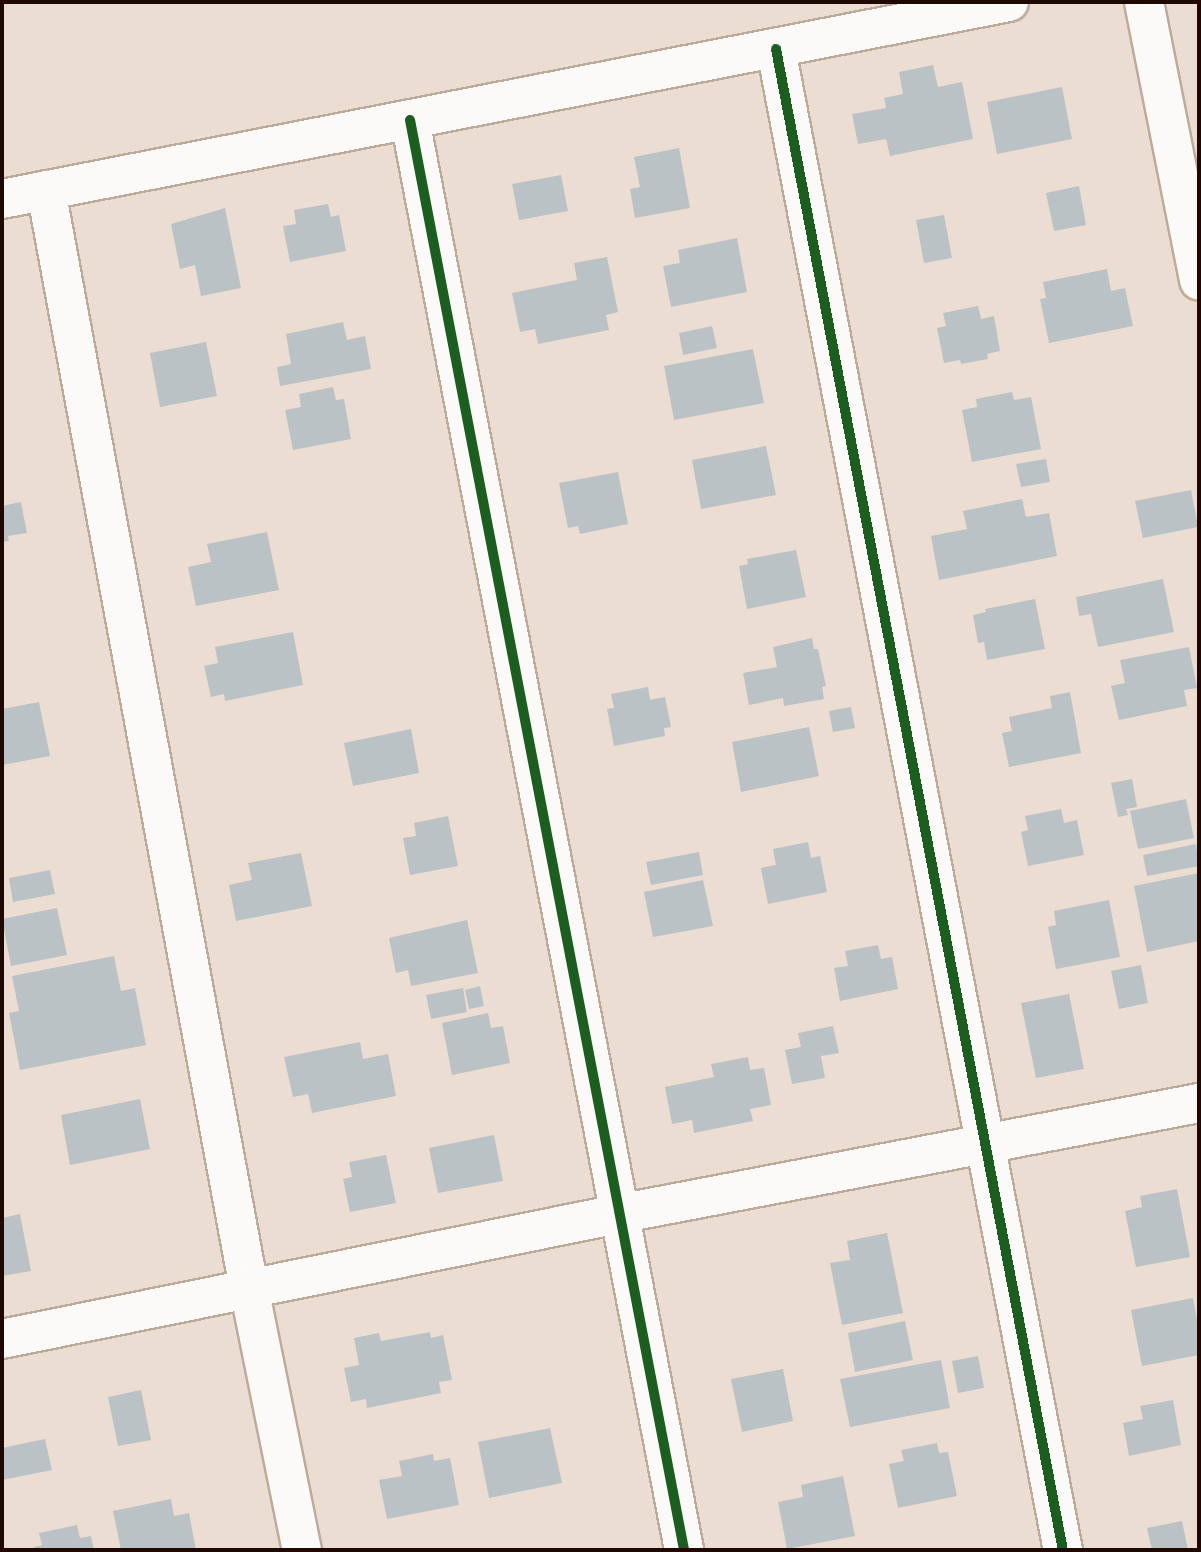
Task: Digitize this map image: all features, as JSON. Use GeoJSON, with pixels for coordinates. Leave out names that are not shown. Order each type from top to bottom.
{"type":"FeatureCollection","features":[{"type":"Feature","properties":{"kind":"street"},"geometry":{"type":"LineString","coordinates":[[2,199],[1009,2]]}},
{"type":"Feature","properties":{"kind":"street"},"geometry":{"type":"LineString","coordinates":[[1144,2],[1199,281]]}},
{"type":"Feature","properties":{"kind":"street"},"geometry":{"type":"LineString","coordinates":[[776,49],[1063,1550]]}},
{"type":"Feature","properties":{"kind":"street"},"geometry":{"type":"LineString","coordinates":[[410,120],[684,1550]]}},
{"type":"Feature","properties":{"kind":"street"},"geometry":{"type":"LineString","coordinates":[[46,190],[248,1288],[302,1550]]}},
{"type":"Feature","properties":{"kind":"street"},"geometry":{"type":"LineString","coordinates":[[2,1339],[618,1214],[1199,1103]]}},
{"type":"Feature","properties":{"kind":"building"},"geometry":{"type":"Polygon","coordinates":[[[933,65],[938,87],[962,82],[973,139],[890,156],[886,139],[858,144],[852,114],[886,108],[884,98],[903,94],[899,72],[933,65]]]}},
{"type":"Feature","properties":{"kind":"building"},"geometry":{"type":"Polygon","coordinates":[[[1062,87],[1072,139],[997,154],[987,102],[1062,87]]]}},
{"type":"Feature","properties":{"kind":"building"},"geometry":{"type":"Polygon","coordinates":[[[679,148],[690,208],[635,218],[630,189],[640,187],[634,157],[679,148]]]}},
{"type":"Feature","properties":{"kind":"building"},"geometry":{"type":"Polygon","coordinates":[[[561,175],[568,211],[519,220],[512,184],[561,175]]]}},
{"type":"Feature","properties":{"kind":"building"},"geometry":{"type":"Polygon","coordinates":[[[1079,186],[1086,225],[1054,231],[1046,193],[1079,186]]]}},
{"type":"Feature","properties":{"kind":"building"},"geometry":{"type":"Polygon","coordinates":[[[328,204],[331,217],[339,215],[346,251],[290,262],[283,226],[296,224],[294,210],[328,204]]]}},
{"type":"Feature","properties":{"kind":"building"},"geometry":{"type":"Polygon","coordinates":[[[225,208],[241,288],[201,296],[195,265],[180,269],[171,224],[225,208]]]}},
{"type":"Feature","properties":{"kind":"building"},"geometry":{"type":"Polygon","coordinates":[[[944,215],[952,258],[924,263],[916,220],[944,215]]]}},
{"type":"Feature","properties":{"kind":"building"},"geometry":{"type":"Polygon","coordinates":[[[737,238],[747,292],[671,307],[663,266],[680,263],[678,250],[737,238]]]}},
{"type":"Feature","properties":{"kind":"building"},"geometry":{"type":"Polygon","coordinates":[[[607,257],[618,312],[606,315],[609,330],[538,344],[535,329],[520,332],[512,293],[577,280],[574,263],[607,257]]]}},
{"type":"Feature","properties":{"kind":"building"},"geometry":{"type":"Polygon","coordinates":[[[1107,269],[1111,291],[1125,288],[1133,326],[1049,343],[1040,299],[1046,298],[1043,282],[1107,269]]]}},
{"type":"Feature","properties":{"kind":"building"},"geometry":{"type":"Polygon","coordinates":[[[978,306],[981,319],[994,316],[1000,351],[987,354],[988,359],[961,364],[960,360],[944,363],[937,328],[946,326],[943,313],[978,306]]]}},
{"type":"Feature","properties":{"kind":"building"},"geometry":{"type":"Polygon","coordinates":[[[343,322],[347,340],[365,336],[371,369],[280,386],[277,367],[291,364],[286,334],[343,322]]]}},
{"type":"Feature","properties":{"kind":"building"},"geometry":{"type":"Polygon","coordinates":[[[712,326],[717,348],[683,355],[679,333],[712,326]]]}},
{"type":"Feature","properties":{"kind":"building"},"geometry":{"type":"Polygon","coordinates":[[[206,342],[217,396],[160,407],[150,353],[206,342]]]}},
{"type":"Feature","properties":{"kind":"building"},"geometry":{"type":"Polygon","coordinates":[[[753,349],[764,403],[674,420],[664,366],[753,349]]]}},
{"type":"Feature","properties":{"kind":"building"},"geometry":{"type":"Polygon","coordinates":[[[333,387],[336,400],[344,399],[351,439],[293,450],[285,410],[301,407],[299,394],[333,387]]]}},
{"type":"Feature","properties":{"kind":"building"},"geometry":{"type":"Polygon","coordinates":[[[1012,392],[1014,400],[1031,397],[1041,449],[972,462],[962,410],[977,407],[976,399],[1012,392]]]}},
{"type":"Feature","properties":{"kind":"building"},"geometry":{"type":"Polygon","coordinates":[[[766,446],[776,495],[701,509],[692,460],[766,446]]]}},
{"type":"Feature","properties":{"kind":"building"},"geometry":{"type":"Polygon","coordinates":[[[1046,459],[1050,482],[1021,487],[1016,464],[1046,459]]]}},
{"type":"Feature","properties":{"kind":"building"},"geometry":{"type":"Polygon","coordinates":[[[618,472],[628,524],[580,534],[578,526],[568,528],[559,483],[618,472]]]}},
{"type":"Feature","properties":{"kind":"building"},"geometry":{"type":"Polygon","coordinates":[[[1191,490],[1198,527],[1143,538],[1135,501],[1191,490]]]}},
{"type":"Feature","properties":{"kind":"building"},"geometry":{"type":"Polygon","coordinates":[[[1022,499],[1026,517],[1049,513],[1057,556],[939,580],[931,536],[967,529],[963,511],[1022,499]]]}},
{"type":"Feature","properties":{"kind":"building"},"geometry":{"type":"Polygon","coordinates":[[[21,502],[27,533],[8,536],[9,541],[2,542],[2,506],[21,502]]]}},
{"type":"Feature","properties":{"kind":"building"},"geometry":{"type":"Polygon","coordinates":[[[267,532],[279,590],[196,606],[188,567],[211,562],[207,544],[267,532]]]}},
{"type":"Feature","properties":{"kind":"building"},"geometry":{"type":"Polygon","coordinates":[[[796,550],[806,597],[747,609],[739,566],[748,564],[747,559],[796,550]]]}},
{"type":"Feature","properties":{"kind":"building"},"geometry":{"type":"Polygon","coordinates":[[[1163,579],[1174,632],[1098,647],[1091,614],[1079,616],[1076,597],[1163,579]]]}},
{"type":"Feature","properties":{"kind":"building"},"geometry":{"type":"Polygon","coordinates":[[[1035,599],[1045,649],[987,660],[984,642],[978,643],[973,615],[986,612],[985,609],[1035,599]]]}},
{"type":"Feature","properties":{"kind":"building"},"geometry":{"type":"Polygon","coordinates":[[[293,632],[303,685],[225,701],[224,694],[211,697],[204,666],[218,663],[215,647],[293,632]]]}},
{"type":"Feature","properties":{"kind":"building"},"geometry":{"type":"Polygon","coordinates":[[[812,638],[814,649],[818,649],[826,686],[822,687],[824,699],[784,706],[783,698],[749,705],[743,673],[777,667],[773,647],[812,638]]]}},
{"type":"Feature","properties":{"kind":"building"},"geometry":{"type":"Polygon","coordinates":[[[1189,647],[1197,688],[1184,690],[1187,706],[1119,720],[1111,686],[1125,683],[1120,660],[1189,647]]]}},
{"type":"Feature","properties":{"kind":"building"},"geometry":{"type":"Polygon","coordinates":[[[648,687],[650,700],[665,697],[671,727],[664,728],[665,736],[614,746],[607,709],[614,708],[611,694],[648,687]]]}},
{"type":"Feature","properties":{"kind":"building"},"geometry":{"type":"Polygon","coordinates":[[[1070,692],[1081,753],[1009,767],[1002,733],[1012,731],[1009,717],[1052,708],[1050,696],[1070,692]]]}},
{"type":"Feature","properties":{"kind":"building"},"geometry":{"type":"Polygon","coordinates":[[[39,702],[50,756],[2,765],[2,709],[39,702]]]}},
{"type":"Feature","properties":{"kind":"building"},"geometry":{"type":"Polygon","coordinates":[[[851,707],[855,728],[833,732],[829,711],[851,707]]]}},
{"type":"Feature","properties":{"kind":"building"},"geometry":{"type":"Polygon","coordinates":[[[809,727],[819,776],[741,792],[732,742],[809,727]]]}},
{"type":"Feature","properties":{"kind":"building"},"geometry":{"type":"Polygon","coordinates":[[[411,729],[419,773],[353,786],[344,743],[411,729]]]}},
{"type":"Feature","properties":{"kind":"building"},"geometry":{"type":"Polygon","coordinates":[[[1132,779],[1137,807],[1126,809],[1128,815],[1118,817],[1111,783],[1132,779]]]}},
{"type":"Feature","properties":{"kind":"building"},"geometry":{"type":"Polygon","coordinates":[[[1186,799],[1194,838],[1138,849],[1130,811],[1186,799]]]}},
{"type":"Feature","properties":{"kind":"building"},"geometry":{"type":"Polygon","coordinates":[[[1061,809],[1064,823],[1077,820],[1084,855],[1028,866],[1021,832],[1028,830],[1025,816],[1061,809]]]}},
{"type":"Feature","properties":{"kind":"building"},"geometry":{"type":"Polygon","coordinates":[[[448,816],[458,866],[410,875],[403,838],[416,836],[414,823],[448,816]]]}},
{"type":"Feature","properties":{"kind":"building"},"geometry":{"type":"Polygon","coordinates":[[[808,842],[811,858],[820,856],[827,892],[768,904],[761,868],[776,865],[773,849],[808,842]]]}},
{"type":"Feature","properties":{"kind":"building"},"geometry":{"type":"Polygon","coordinates":[[[1196,844],[1199,866],[1147,876],[1143,855],[1196,844]]]}},
{"type":"Feature","properties":{"kind":"building"},"geometry":{"type":"Polygon","coordinates":[[[699,852],[703,875],[651,885],[646,862],[699,852]]]}},
{"type":"Feature","properties":{"kind":"building"},"geometry":{"type":"Polygon","coordinates":[[[301,853],[312,906],[236,921],[229,885],[252,880],[248,863],[301,853]]]}},
{"type":"Feature","properties":{"kind":"building"},"geometry":{"type":"Polygon","coordinates":[[[50,870],[55,894],[13,902],[9,878],[50,870]]]}},
{"type":"Feature","properties":{"kind":"building"},"geometry":{"type":"Polygon","coordinates":[[[1199,873],[1199,941],[1147,952],[1134,886],[1199,873]]]}},
{"type":"Feature","properties":{"kind":"building"},"geometry":{"type":"Polygon","coordinates":[[[703,880],[713,926],[653,937],[644,892],[703,880]]]}},
{"type":"Feature","properties":{"kind":"building"},"geometry":{"type":"Polygon","coordinates":[[[1109,900],[1120,957],[1056,969],[1048,927],[1056,925],[1054,911],[1109,900]]]}},
{"type":"Feature","properties":{"kind":"building"},"geometry":{"type":"Polygon","coordinates":[[[57,908],[67,955],[11,966],[2,919],[57,908]]]}},
{"type":"Feature","properties":{"kind":"building"},"geometry":{"type":"Polygon","coordinates":[[[467,920],[478,973],[411,986],[408,970],[396,973],[389,938],[467,920]]]}},
{"type":"Feature","properties":{"kind":"building"},"geometry":{"type":"Polygon","coordinates":[[[878,945],[881,959],[892,957],[898,989],[840,1001],[834,968],[848,966],[845,951],[878,945]]]}},
{"type":"Feature","properties":{"kind":"building"},"geometry":{"type":"Polygon","coordinates":[[[114,956],[121,991],[135,988],[146,1045],[20,1070],[9,1013],[19,1011],[12,976],[114,956]]]}},
{"type":"Feature","properties":{"kind":"building"},"geometry":{"type":"Polygon","coordinates":[[[1141,965],[1148,1003],[1119,1009],[1111,971],[1141,965]]]}},
{"type":"Feature","properties":{"kind":"building"},"geometry":{"type":"Polygon","coordinates":[[[480,986],[484,1006],[469,1009],[465,990],[480,986]]]}},
{"type":"Feature","properties":{"kind":"building"},"geometry":{"type":"Polygon","coordinates":[[[463,988],[467,1012],[431,1019],[426,995],[463,988]]]}},
{"type":"Feature","properties":{"kind":"building"},"geometry":{"type":"Polygon","coordinates":[[[1069,994],[1084,1069],[1036,1078],[1021,1003],[1069,994]]]}},
{"type":"Feature","properties":{"kind":"building"},"geometry":{"type":"Polygon","coordinates":[[[488,1013],[491,1028],[503,1026],[510,1063],[452,1075],[442,1023],[488,1013]]]}},
{"type":"Feature","properties":{"kind":"building"},"geometry":{"type":"Polygon","coordinates":[[[833,1026],[839,1053],[821,1056],[825,1078],[792,1084],[785,1050],[801,1047],[798,1033],[833,1026]]]}},
{"type":"Feature","properties":{"kind":"building"},"geometry":{"type":"Polygon","coordinates":[[[360,1042],[363,1059],[388,1054],[396,1096],[312,1113],[308,1094],[293,1097],[284,1057],[360,1042]]]}},
{"type":"Feature","properties":{"kind":"building"},"geometry":{"type":"Polygon","coordinates":[[[748,1057],[750,1070],[764,1068],[771,1105],[750,1109],[753,1121],[694,1133],[692,1120],[672,1124],[665,1087],[714,1077],[711,1064],[748,1057]]]}},
{"type":"Feature","properties":{"kind":"building"},"geometry":{"type":"Polygon","coordinates":[[[140,1099],[150,1149],[70,1165],[61,1115],[140,1099]]]}},
{"type":"Feature","properties":{"kind":"building"},"geometry":{"type":"Polygon","coordinates":[[[494,1135],[503,1181],[438,1193],[429,1148],[494,1135]]]}},
{"type":"Feature","properties":{"kind":"building"},"geometry":{"type":"Polygon","coordinates":[[[386,1155],[396,1203],[350,1212],[343,1179],[352,1177],[349,1162],[386,1155]]]}},
{"type":"Feature","properties":{"kind":"building"},"geometry":{"type":"Polygon","coordinates":[[[1177,1189],[1190,1257],[1136,1267],[1125,1211],[1142,1207],[1140,1196],[1177,1189]]]}},
{"type":"Feature","properties":{"kind":"building"},"geometry":{"type":"Polygon","coordinates":[[[20,1214],[31,1271],[2,1276],[2,1218],[20,1214]]]}},
{"type":"Feature","properties":{"kind":"building"},"geometry":{"type":"Polygon","coordinates":[[[887,1233],[903,1313],[842,1325],[830,1263],[850,1260],[847,1241],[887,1233]]]}},
{"type":"Feature","properties":{"kind":"building"},"geometry":{"type":"Polygon","coordinates":[[[1193,1298],[1199,1331],[1199,1355],[1142,1366],[1131,1310],[1193,1298]]]}},
{"type":"Feature","properties":{"kind":"building"},"geometry":{"type":"Polygon","coordinates":[[[905,1321],[913,1360],[855,1372],[848,1333],[905,1321]]]}},
{"type":"Feature","properties":{"kind":"building"},"geometry":{"type":"Polygon","coordinates":[[[430,1332],[431,1338],[443,1335],[452,1380],[439,1382],[441,1393],[367,1408],[366,1399],[351,1402],[344,1368],[359,1365],[354,1338],[379,1333],[381,1341],[430,1332]]]}},
{"type":"Feature","properties":{"kind":"building"},"geometry":{"type":"Polygon","coordinates":[[[978,1356],[984,1388],[958,1393],[952,1361],[978,1356]]]}},
{"type":"Feature","properties":{"kind":"building"},"geometry":{"type":"Polygon","coordinates":[[[941,1360],[950,1408],[850,1427],[840,1379],[941,1360]]]}},
{"type":"Feature","properties":{"kind":"building"},"geometry":{"type":"Polygon","coordinates":[[[783,1369],[793,1421],[742,1432],[731,1379],[783,1369]]]}},
{"type":"Feature","properties":{"kind":"building"},"geometry":{"type":"Polygon","coordinates":[[[141,1390],[151,1440],[118,1446],[108,1397],[141,1390]]]}},
{"type":"Feature","properties":{"kind":"building"},"geometry":{"type":"Polygon","coordinates":[[[1173,1400],[1181,1445],[1129,1456],[1123,1423],[1143,1419],[1140,1406],[1173,1400]]]}},
{"type":"Feature","properties":{"kind":"building"},"geometry":{"type":"Polygon","coordinates":[[[550,1428],[562,1483],[489,1498],[478,1442],[550,1428]]]}},
{"type":"Feature","properties":{"kind":"building"},"geometry":{"type":"Polygon","coordinates":[[[45,1439],[52,1470],[2,1480],[2,1448],[45,1439]]]}},
{"type":"Feature","properties":{"kind":"building"},"geometry":{"type":"Polygon","coordinates":[[[937,1443],[939,1453],[948,1452],[957,1496],[898,1508],[889,1464],[904,1461],[901,1450],[937,1443]]]}},
{"type":"Feature","properties":{"kind":"building"},"geometry":{"type":"Polygon","coordinates":[[[433,1454],[434,1461],[450,1458],[459,1505],[387,1519],[379,1480],[402,1476],[399,1461],[433,1454]]]}},
{"type":"Feature","properties":{"kind":"building"},"geometry":{"type":"Polygon","coordinates":[[[843,1476],[855,1536],[787,1549],[778,1502],[803,1497],[801,1485],[843,1476]]]}},
{"type":"Feature","properties":{"kind":"building"},"geometry":{"type":"Polygon","coordinates":[[[171,1499],[174,1516],[189,1513],[196,1550],[121,1550],[113,1511],[171,1499]]]}},
{"type":"Feature","properties":{"kind":"building"},"geometry":{"type":"Polygon","coordinates":[[[1182,1521],[1188,1550],[1152,1550],[1147,1528],[1182,1521]]]}},
{"type":"Feature","properties":{"kind":"building"},"geometry":{"type":"Polygon","coordinates":[[[77,1525],[80,1538],[91,1536],[94,1550],[34,1550],[34,1547],[42,1545],[39,1533],[77,1525]]]}},
{"type":"Feature","properties":{"kind":"cycle path"},"geometry":{"type":"LineString","coordinates":[[776,49],[1063,1550]]}},
{"type":"Feature","properties":{"kind":"cycle path"},"geometry":{"type":"LineString","coordinates":[[410,120],[684,1550]]}}]}
